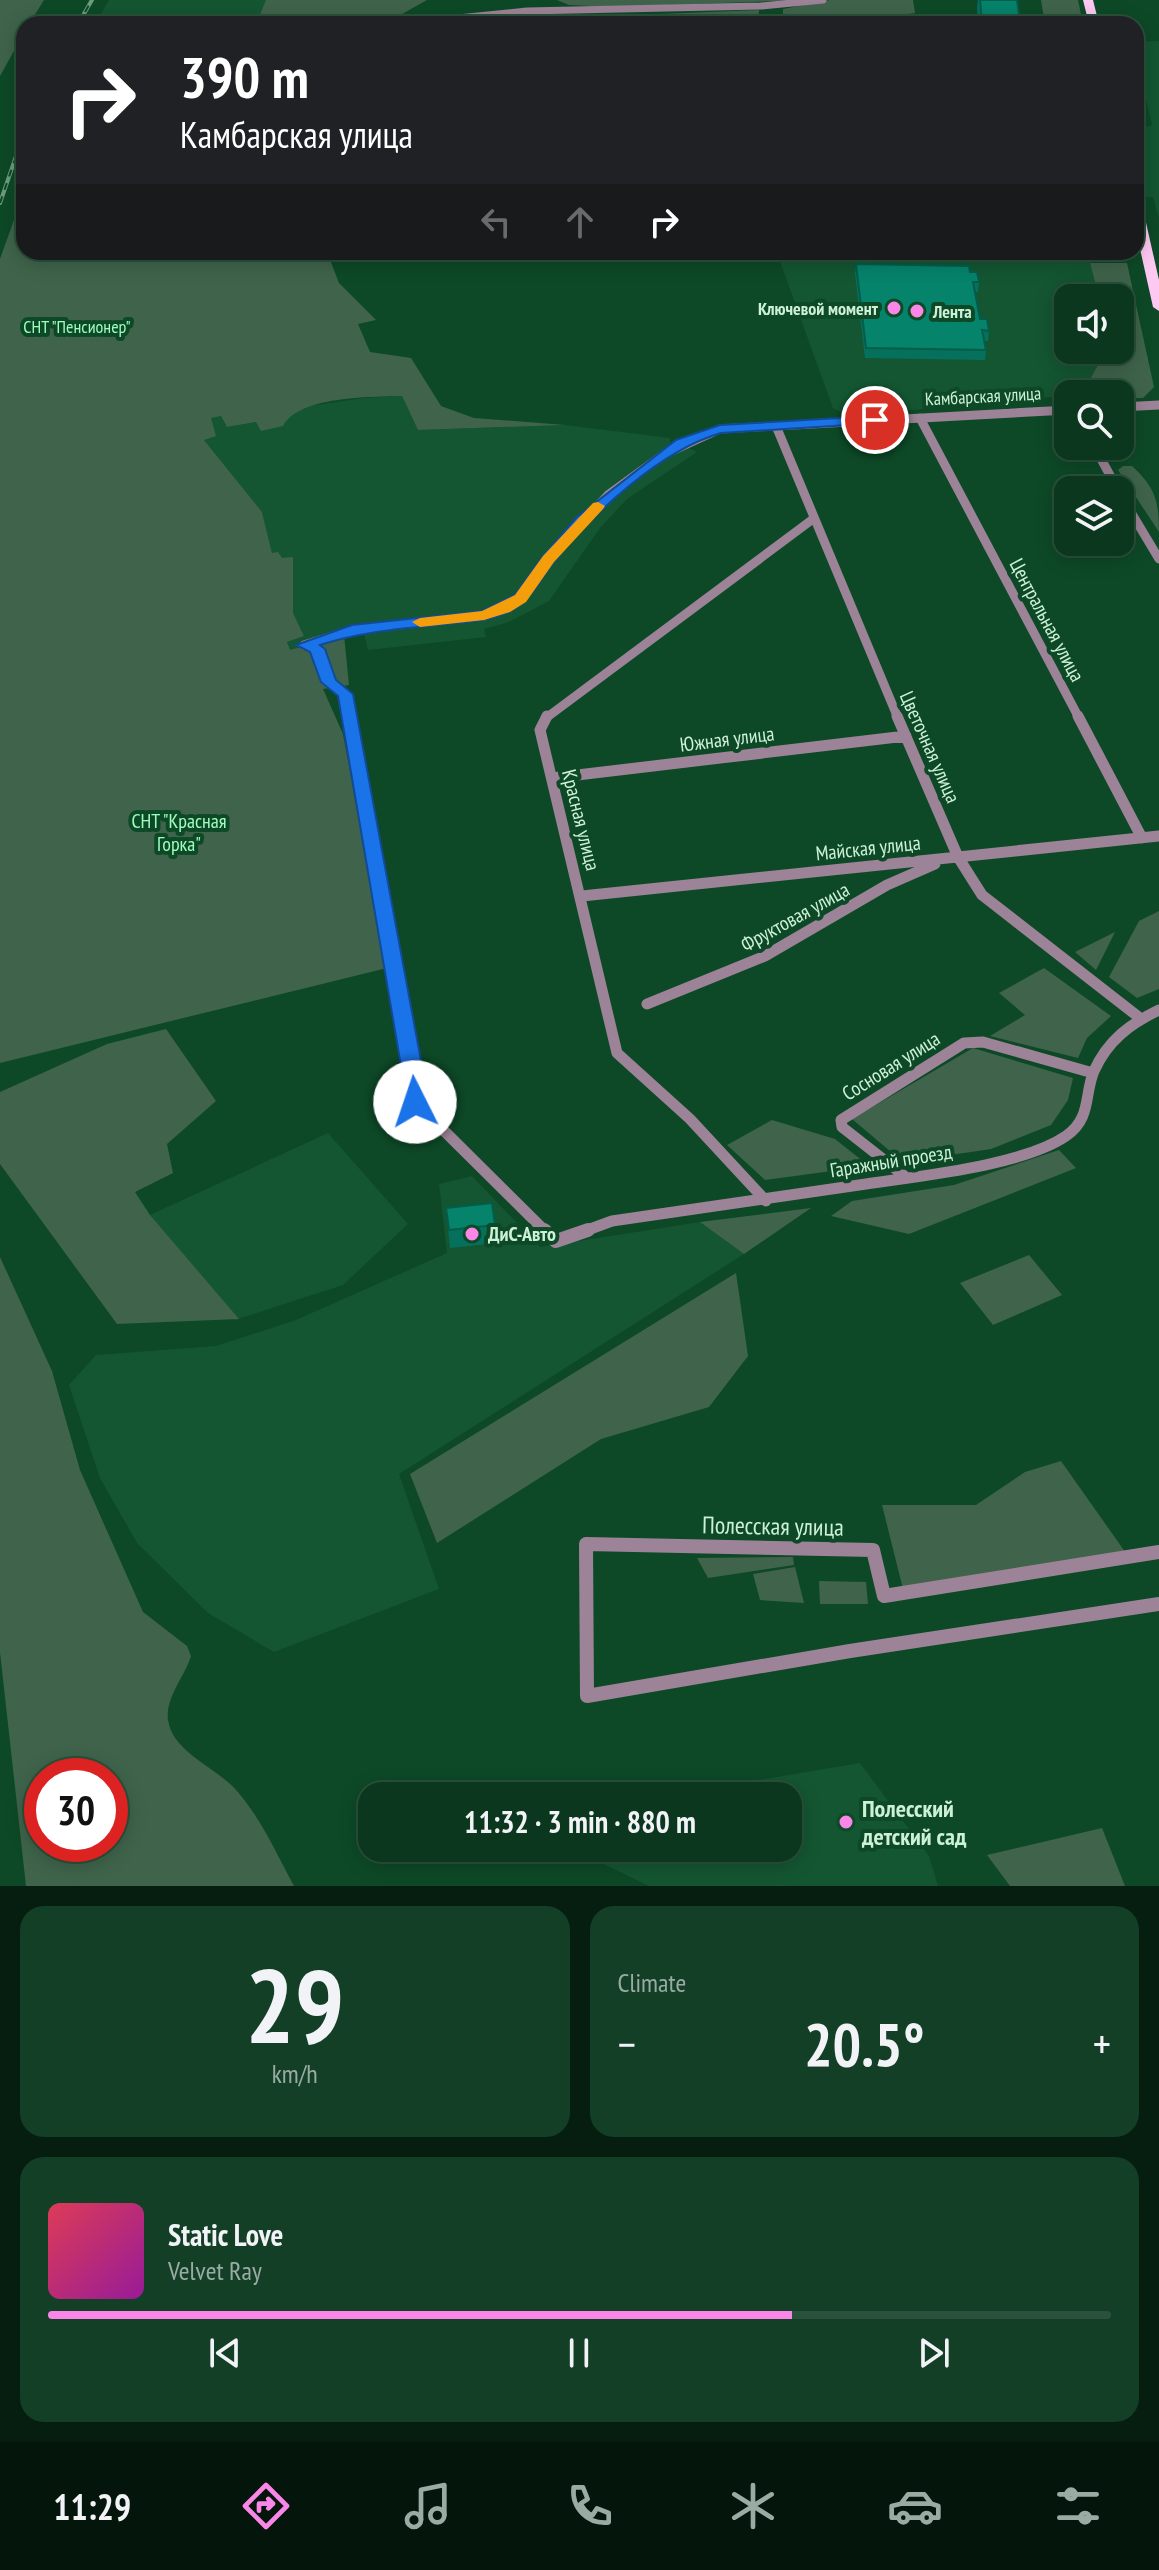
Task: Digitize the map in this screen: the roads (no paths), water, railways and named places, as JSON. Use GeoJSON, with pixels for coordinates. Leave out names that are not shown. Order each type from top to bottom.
{"type":"FeatureCollection","features":[{"type":"Feature","properties":{"kind":"main road"},"geometry":{"type":"LineString","coordinates":[[1144,229],[1154,260],[1159,307]]}},
{"type":"Feature","properties":{"kind":"street"},"geometry":{"type":"LineString","coordinates":[[468,16],[653,7],[775,6],[823,0]]}},
{"type":"Feature","properties":{"kind":"street"},"geometry":{"type":"LineString","coordinates":[[1134,406],[1159,405]]}},
{"type":"Feature","properties":{"kind":"street","name":"Камбарская улица"},"geometry":{"type":"LineString","coordinates":[[556,1241],[415,1102],[415,1077],[345,694],[329,682],[317,649],[304,645],[352,630],[484,616],[504,609],[520,599],[582,520],[612,494],[681,443],[720,429],[1054,411]]}},
{"type":"Feature","properties":{"kind":"street","name":"Центральная улица"},"geometry":{"type":"LineString","coordinates":[[920,418],[1142,838]]}},
{"type":"Feature","properties":{"kind":"street","name":"Цветочная улица"},"geometry":{"type":"LineString","coordinates":[[776,426],[958,857],[982,895],[1140,1018]]}},
{"type":"Feature","properties":{"kind":"street"},"geometry":{"type":"LineString","coordinates":[[1134,517],[1159,559]]}},
{"type":"Feature","properties":{"kind":"street","name":"Красная улица"},"geometry":{"type":"LineString","coordinates":[[766,1201],[690,1119],[617,1053],[540,730],[547,716],[813,519]]}},
{"type":"Feature","properties":{"kind":"street","name":"Южная улица"},"geometry":{"type":"LineString","coordinates":[[552,778],[906,736]]}},
{"type":"Feature","properties":{"kind":"street","name":"Майская улица"},"geometry":{"type":"LineString","coordinates":[[582,896],[1159,836]]}},
{"type":"Feature","properties":{"kind":"street","name":"Фруктовая улица"},"geometry":{"type":"LineString","coordinates":[[647,1004],[765,956],[887,885],[917,870],[958,857]]}},
{"type":"Feature","properties":{"kind":"street","name":"Гаражный проезд"},"geometry":{"type":"LineString","coordinates":[[556,1241],[612,1221],[766,1201],[968,1169],[1034,1150],[1066,1136],[1080,1122],[1089,1101],[1093,1073],[1119,1034],[1140,1018],[1159,1010]]}},
{"type":"Feature","properties":{"kind":"street","name":"Сосновая улица"},"geometry":{"type":"LineString","coordinates":[[907,1178],[842,1127],[841,1120],[964,1043],[983,1042],[1093,1073]]}},
{"type":"Feature","properties":{"kind":"street","name":"Полесская улица"},"geometry":{"type":"LineString","coordinates":[[1159,1552],[884,1596],[873,1550],[586,1544],[587,1696],[645,1684],[1159,1604]]}},
{"type":"Feature","properties":{"kind":"railway"},"geometry":{"type":"LineString","coordinates":[[83,16],[92,0]]}},
{"type":"Feature","properties":{"kind":"railway"},"geometry":{"type":"LineString","coordinates":[[0,203],[16,156]]}},
{"type":"Feature","properties":{"kind":"place","name":"Ключевой момент"},"geometry":{"type":"Point","coordinates":[894,308]}},
{"type":"Feature","properties":{"kind":"place","name":"Лента"},"geometry":{"type":"Point","coordinates":[917,311]}},
{"type":"Feature","properties":{"kind":"place","name":"ДиС-Авто"},"geometry":{"type":"Point","coordinates":[472,1234]}},
{"type":"Feature","properties":{"kind":"place","name":"Полесский детский сад"},"geometry":{"type":"Point","coordinates":[846,1822]}},
{"type":"Feature","properties":{"kind":"park label","name":"СНТ \"Пенсионер\""},"geometry":{"type":"Point","coordinates":[77,326]}},
{"type":"Feature","properties":{"kind":"park label","name":"СНТ \"Красная Горка\""},"geometry":{"type":"Point","coordinates":[179,832]}}]}
